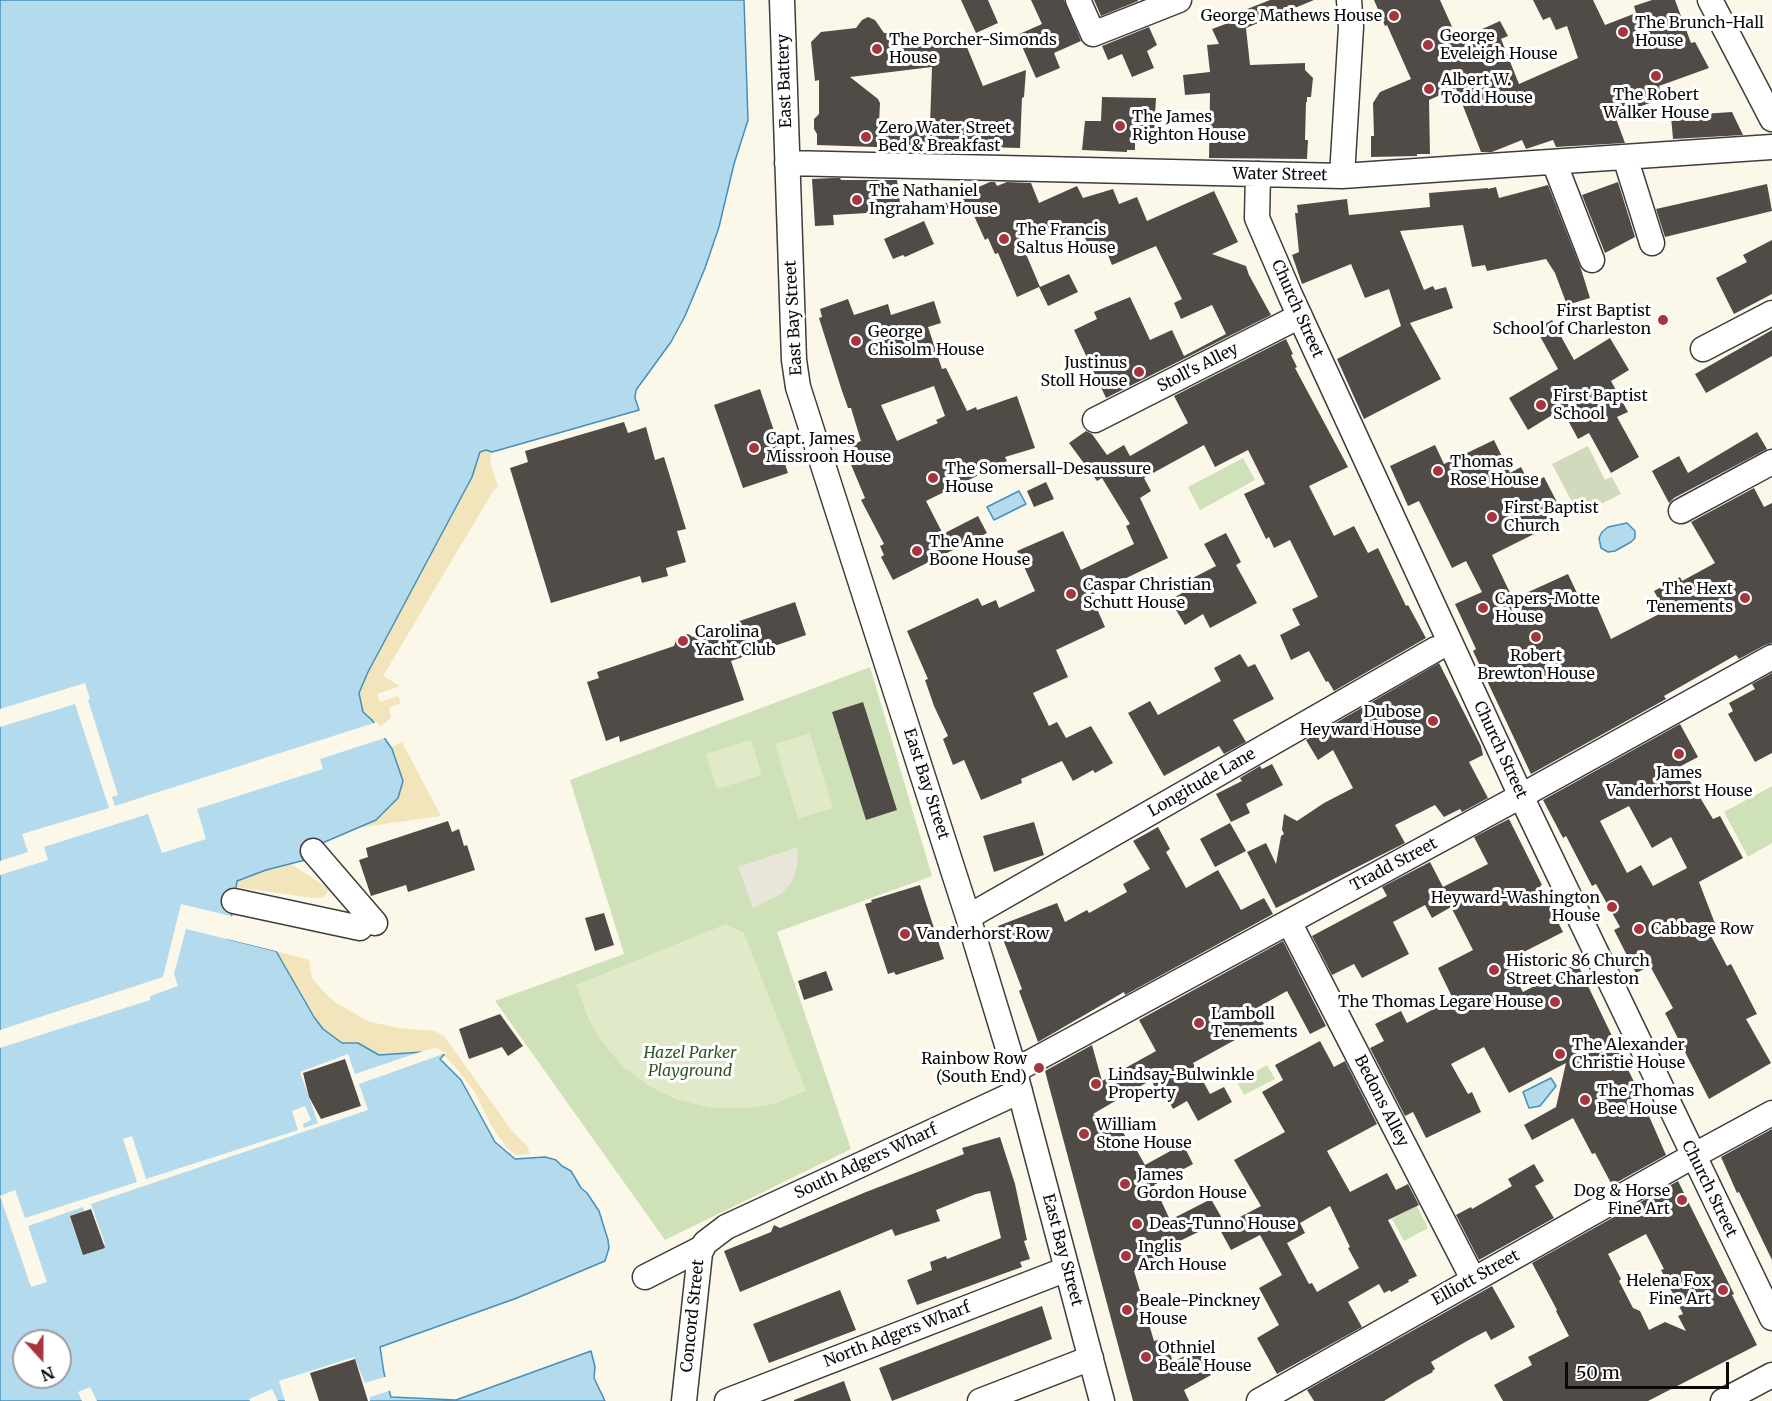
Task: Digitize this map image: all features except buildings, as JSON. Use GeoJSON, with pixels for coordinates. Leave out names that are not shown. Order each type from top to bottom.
{"type":"FeatureCollection","features":[{"type":"Feature","properties":{"kind":"street","name":"East Battery"},"geometry":{"type":"LineString","coordinates":[[782,0],[787,163]]}},
{"type":"Feature","properties":{"kind":"street"},"geometry":{"type":"LineString","coordinates":[[1078,0],[1093,34],[1179,0]]}},
{"type":"Feature","properties":{"kind":"street"},"geometry":{"type":"LineString","coordinates":[[1342,176],[1351,27],[1349,0]]}},
{"type":"Feature","properties":{"kind":"street"},"geometry":{"type":"LineString","coordinates":[[1710,0],[1772,119]]}},
{"type":"Feature","properties":{"kind":"street","name":"Water Street"},"geometry":{"type":"LineString","coordinates":[[787,163],[1342,176],[1772,147]]}},
{"type":"Feature","properties":{"kind":"street"},"geometry":{"type":"LineString","coordinates":[[1625,157],[1652,243]]}},
{"type":"Feature","properties":{"kind":"street"},"geometry":{"type":"LineString","coordinates":[[1554,162],[1592,260]]}},
{"type":"Feature","properties":{"kind":"street","name":"East Bay Street"},"geometry":{"type":"LineString","coordinates":[[787,163],[794,360],[798,387],[968,917],[1017,1081],[1102,1401]]}},
{"type":"Feature","properties":{"kind":"street","name":"Church Street"},"geometry":{"type":"LineString","coordinates":[[1258,174],[1257,218],[1300,316],[1521,796],[1772,1318]]}},
{"type":"Feature","properties":{"kind":"street"},"geometry":{"type":"LineString","coordinates":[[1703,349],[1772,313]]}},
{"type":"Feature","properties":{"kind":"street","name":"Stoll's Alley"},"geometry":{"type":"LineString","coordinates":[[1095,420],[1300,316]]}},
{"type":"Feature","properties":{"kind":"street"},"geometry":{"type":"LineString","coordinates":[[1681,511],[1772,462]]}},
{"type":"Feature","properties":{"kind":"street","name":"Longitude Lane"},"geometry":{"type":"LineString","coordinates":[[968,917],[1436,649]]}},
{"type":"Feature","properties":{"kind":"street","name":"Tradd Street"},"geometry":{"type":"LineString","coordinates":[[1017,1081],[1289,922],[1772,657]]}},
{"type":"Feature","properties":{"kind":"street"},"geometry":{"type":"LineString","coordinates":[[234,901],[368,925],[313,851]]}},
{"type":"Feature","properties":{"kind":"street","name":"Bedons Alley"},"geometry":{"type":"LineString","coordinates":[[1289,922],[1473,1280]]}},
{"type":"Feature","properties":{"kind":"street","name":"South Adgers Wharf"},"geometry":{"type":"LineString","coordinates":[[645,1277],[708,1242],[726,1227],[1017,1081]]}},
{"type":"Feature","properties":{"kind":"street","name":"Elliott Street"},"geometry":{"type":"LineString","coordinates":[[1259,1401],[1772,1113]]}},
{"type":"Feature","properties":{"kind":"street","name":"Concord Street"},"geometry":{"type":"LineString","coordinates":[[684,1401],[708,1242]]}},
{"type":"Feature","properties":{"kind":"street","name":"North Adgers Wharf"},"geometry":{"type":"LineString","coordinates":[[727,1401],[1067,1269]]}},
{"type":"Feature","properties":{"kind":"street"},"geometry":{"type":"LineString","coordinates":[[980,1401],[1091,1358]]}},
{"type":"Feature","properties":{"kind":"street"},"geometry":{"type":"LineString","coordinates":[[1723,1401],[1772,1376]]}},
{"type":"Feature","properties":{"kind":"green space"},"geometry":{"type":"Polygon","coordinates":[[[1588,446],[1605,480],[1612,477],[1621,494],[1579,515],[1552,464],[1588,446]]]}},
{"type":"Feature","properties":{"kind":"green space"},"geometry":{"type":"Polygon","coordinates":[[[1243,458],[1255,480],[1200,510],[1188,487],[1243,458]]]}},
{"type":"Feature","properties":{"kind":"green space","name":"Hazel Parker Playground"},"geometry":{"type":"Polygon","coordinates":[[[870,667],[932,876],[777,932],[851,1149],[665,1240],[495,1001],[624,954],[570,780],[870,667]]]}},
{"type":"Feature","properties":{"kind":"green space"},"geometry":{"type":"Polygon","coordinates":[[[810,733],[833,808],[798,819],[775,744],[810,733]]]}},
{"type":"Feature","properties":{"kind":"green space"},"geometry":{"type":"Polygon","coordinates":[[[751,740],[762,775],[717,789],[706,754],[751,740]]]}},
{"type":"Feature","properties":{"kind":"green space"},"geometry":{"type":"Polygon","coordinates":[[[1772,786],[1772,843],[1748,857],[1724,812],[1772,786]]]}},
{"type":"Feature","properties":{"kind":"green space"},"geometry":{"type":"Polygon","coordinates":[[[726,924],[744,933],[806,1091],[774,1104],[751,1108],[711,1108],[678,1100],[649,1086],[622,1066],[599,1038],[589,1020],[576,985],[726,924]]]}},
{"type":"Feature","properties":{"kind":"green space"},"geometry":{"type":"Polygon","coordinates":[[[1267,1065],[1275,1079],[1244,1095],[1237,1082],[1267,1065]]]}},
{"type":"Feature","properties":{"kind":"green space"},"geometry":{"type":"Polygon","coordinates":[[[1417,1206],[1428,1228],[1404,1241],[1392,1219],[1417,1206]]]}},
{"type":"Feature","properties":{"kind":"sand"},"geometry":{"type":"Polygon","coordinates":[[[486,450],[492,452],[491,466],[498,486],[383,676],[400,686],[377,694],[380,702],[398,696],[401,703],[389,708],[391,718],[378,728],[363,712],[359,693],[472,477],[480,452],[486,450]]]}},
{"type":"Feature","properties":{"kind":"sand"},"geometry":{"type":"Polygon","coordinates":[[[402,742],[441,816],[356,828],[376,820],[398,798],[403,781],[391,747],[402,742]]]}},
{"type":"Feature","properties":{"kind":"sand"},"geometry":{"type":"Polygon","coordinates":[[[290,863],[329,889],[324,897],[313,898],[236,887],[237,881],[290,863]]]}},
{"type":"Feature","properties":{"kind":"sand"},"geometry":{"type":"Polygon","coordinates":[[[276,951],[309,960],[312,978],[324,992],[335,1002],[367,1021],[398,1028],[434,1031],[444,1036],[513,1132],[527,1146],[530,1154],[516,1155],[506,1147],[491,1125],[474,1091],[444,1055],[437,1051],[379,1055],[358,1043],[342,1044],[323,1029],[285,970],[276,951]]]}},
{"type":"Feature","properties":{"kind":"shaded area"},"geometry":{"type":"Polygon","coordinates":[[[798,847],[797,866],[792,882],[781,894],[753,908],[738,867],[798,847]]]}},
{"type":"Feature","properties":{"kind":"water"},"geometry":{"type":"Polygon","coordinates":[[[0,0],[744,0],[748,120],[734,164],[719,227],[705,268],[685,316],[671,342],[636,390],[635,398],[639,410],[492,452],[486,450],[480,452],[472,477],[359,693],[363,712],[372,720],[392,749],[403,781],[398,798],[376,820],[320,844],[305,860],[266,870],[237,881],[228,939],[276,951],[314,1017],[323,1029],[342,1043],[358,1043],[379,1055],[437,1051],[444,1055],[440,1059],[461,1080],[495,1142],[515,1159],[545,1157],[556,1160],[571,1171],[599,1211],[609,1248],[605,1261],[517,1298],[380,1347],[391,1397],[456,1400],[591,1351],[595,1367],[594,1378],[605,1401],[0,1401],[0,0]]]}},
{"type":"Feature","properties":{"kind":"water"},"geometry":{"type":"Polygon","coordinates":[[[1019,491],[1026,504],[994,520],[987,507],[1019,491]]]}},
{"type":"Feature","properties":{"kind":"water"},"geometry":{"type":"Polygon","coordinates":[[[1627,523],[1635,531],[1635,538],[1631,542],[1615,551],[1608,552],[1601,548],[1599,538],[1602,532],[1608,527],[1627,523]]]}},
{"type":"Feature","properties":{"kind":"water"},"geometry":{"type":"Polygon","coordinates":[[[1551,1078],[1556,1086],[1540,1106],[1529,1108],[1523,1092],[1551,1078]]]}},
{"type":"Feature","properties":{"kind":"pier"},"geometry":{"type":"Polygon","coordinates":[[[85,683],[90,699],[88,700],[118,795],[112,797],[115,806],[377,722],[388,737],[320,759],[323,769],[197,809],[206,839],[162,853],[148,814],[44,847],[48,860],[0,875],[0,861],[28,852],[22,834],[109,808],[75,704],[0,727],[0,709],[85,683]]]}},
{"type":"Feature","properties":{"kind":"pier"},"geometry":{"type":"Polygon","coordinates":[[[181,904],[235,917],[232,937],[277,949],[280,952],[186,929],[174,974],[178,986],[150,996],[150,1000],[0,1048],[0,1030],[163,977],[181,904]]]}},
{"type":"Feature","properties":{"kind":"pier"},"geometry":{"type":"Polygon","coordinates":[[[437,1048],[446,1053],[359,1084],[368,1110],[91,1204],[105,1244],[98,1246],[83,1207],[28,1226],[47,1282],[31,1287],[0,1196],[15,1190],[25,1218],[137,1182],[123,1139],[132,1136],[146,1179],[298,1130],[292,1111],[305,1106],[311,1120],[303,1124],[304,1128],[318,1123],[300,1072],[348,1054],[355,1074],[437,1048]]]}},
{"type":"Feature","properties":{"kind":"pier"},"geometry":{"type":"Polygon","coordinates":[[[354,1357],[365,1383],[388,1376],[392,1390],[370,1397],[370,1401],[285,1401],[279,1381],[354,1357]]]}},
{"type":"Feature","properties":{"kind":"pier"},"geometry":{"type":"Polygon","coordinates":[[[90,1387],[97,1401],[82,1401],[78,1392],[90,1387]]]}},
{"type":"Feature","properties":{"kind":"pier"},"geometry":{"type":"Polygon","coordinates":[[[272,1389],[278,1401],[250,1401],[249,1399],[272,1389]]]}},
{"type":"Feature","properties":{"kind":"place","name":"George Mathews House"},"geometry":{"type":"Point","coordinates":[1394,16]}},
{"type":"Feature","properties":{"kind":"place","name":"The Brunch-Hall House"},"geometry":{"type":"Point","coordinates":[1623,32]}},
{"type":"Feature","properties":{"kind":"place","name":"George Eveleigh House"},"geometry":{"type":"Point","coordinates":[1428,45]}},
{"type":"Feature","properties":{"kind":"place","name":"The Porcher-Simonds House"},"geometry":{"type":"Point","coordinates":[877,49]}},
{"type":"Feature","properties":{"kind":"place","name":"The Robert Walker House"},"geometry":{"type":"Point","coordinates":[1656,76]}},
{"type":"Feature","properties":{"kind":"place","name":"Albert W. Todd House"},"geometry":{"type":"Point","coordinates":[1429,89]}},
{"type":"Feature","properties":{"kind":"place","name":"The James Righton House"},"geometry":{"type":"Point","coordinates":[1120,126]}},
{"type":"Feature","properties":{"kind":"place","name":"Zero Water Street Bed & Breakfast"},"geometry":{"type":"Point","coordinates":[866,137]}},
{"type":"Feature","properties":{"kind":"place","name":"The Nathaniel Ingraham House"},"geometry":{"type":"Point","coordinates":[857,200]}},
{"type":"Feature","properties":{"kind":"place","name":"The Francis Saltus House"},"geometry":{"type":"Point","coordinates":[1004,239]}},
{"type":"Feature","properties":{"kind":"place","name":"First Baptist School of Charleston"},"geometry":{"type":"Point","coordinates":[1663,320]}},
{"type":"Feature","properties":{"kind":"place","name":"George Chisolm House"},"geometry":{"type":"Point","coordinates":[856,341]}},
{"type":"Feature","properties":{"kind":"place","name":"Justinus Stoll House"},"geometry":{"type":"Point","coordinates":[1139,372]}},
{"type":"Feature","properties":{"kind":"place","name":"First Baptist School"},"geometry":{"type":"Point","coordinates":[1541,405]}},
{"type":"Feature","properties":{"kind":"place","name":"Capt. James Missroon House"},"geometry":{"type":"Point","coordinates":[754,448]}},
{"type":"Feature","properties":{"kind":"place","name":"Thomas Rose House"},"geometry":{"type":"Point","coordinates":[1438,471]}},
{"type":"Feature","properties":{"kind":"place","name":"The Somersall-Desaussure House"},"geometry":{"type":"Point","coordinates":[933,478]}},
{"type":"Feature","properties":{"kind":"place","name":"First Baptist Church"},"geometry":{"type":"Point","coordinates":[1492,517]}},
{"type":"Feature","properties":{"kind":"place","name":"The Anne Boone House"},"geometry":{"type":"Point","coordinates":[917,551]}},
{"type":"Feature","properties":{"kind":"place","name":"Caspar Christian Schutt House"},"geometry":{"type":"Point","coordinates":[1071,594]}},
{"type":"Feature","properties":{"kind":"place","name":"The Hext Tenements"},"geometry":{"type":"Point","coordinates":[1745,598]}},
{"type":"Feature","properties":{"kind":"place","name":"Capers-Motte House"},"geometry":{"type":"Point","coordinates":[1483,608]}},
{"type":"Feature","properties":{"kind":"place","name":"Robert Brewton House"},"geometry":{"type":"Point","coordinates":[1536,637]}},
{"type":"Feature","properties":{"kind":"place","name":"Carolina Yacht Club"},"geometry":{"type":"Point","coordinates":[683,641]}},
{"type":"Feature","properties":{"kind":"place","name":"Dubose Heyward House"},"geometry":{"type":"Point","coordinates":[1433,721]}},
{"type":"Feature","properties":{"kind":"place","name":"James Vanderhorst House"},"geometry":{"type":"Point","coordinates":[1679,754]}},
{"type":"Feature","properties":{"kind":"place","name":"Heyward-Washington House"},"geometry":{"type":"Point","coordinates":[1612,907]}},
{"type":"Feature","properties":{"kind":"place","name":"Cabbage Row"},"geometry":{"type":"Point","coordinates":[1639,929]}},
{"type":"Feature","properties":{"kind":"place","name":"Vanderhorst Row"},"geometry":{"type":"Point","coordinates":[905,934]}},
{"type":"Feature","properties":{"kind":"place","name":"Historic 86 Church Street Charleston"},"geometry":{"type":"Point","coordinates":[1494,970]}},
{"type":"Feature","properties":{"kind":"place","name":"The Thomas Legare House"},"geometry":{"type":"Point","coordinates":[1555,1002]}},
{"type":"Feature","properties":{"kind":"place","name":"Lamboll Tenements"},"geometry":{"type":"Point","coordinates":[1199,1023]}},
{"type":"Feature","properties":{"kind":"place","name":"The Alexander Christie House"},"geometry":{"type":"Point","coordinates":[1560,1054]}},
{"type":"Feature","properties":{"kind":"place","name":"Rainbow Row (South End)"},"geometry":{"type":"Point","coordinates":[1039,1068]}},
{"type":"Feature","properties":{"kind":"place","name":"Lindsay-Bulwinkle Property"},"geometry":{"type":"Point","coordinates":[1096,1084]}},
{"type":"Feature","properties":{"kind":"place","name":"The Thomas Bee House"},"geometry":{"type":"Point","coordinates":[1585,1100]}},
{"type":"Feature","properties":{"kind":"place","name":"William Stone House"},"geometry":{"type":"Point","coordinates":[1084,1134]}},
{"type":"Feature","properties":{"kind":"place","name":"James Gordon House"},"geometry":{"type":"Point","coordinates":[1125,1184]}},
{"type":"Feature","properties":{"kind":"place","name":"Dog & Horse Fine Art"},"geometry":{"type":"Point","coordinates":[1682,1200]}},
{"type":"Feature","properties":{"kind":"place","name":"Deas-Tunno House"},"geometry":{"type":"Point","coordinates":[1137,1224]}},
{"type":"Feature","properties":{"kind":"place","name":"Inglis Arch House"},"geometry":{"type":"Point","coordinates":[1126,1256]}},
{"type":"Feature","properties":{"kind":"place","name":"Helena Fox Fine Art"},"geometry":{"type":"Point","coordinates":[1723,1290]}},
{"type":"Feature","properties":{"kind":"place","name":"Beale-Pinckney House"},"geometry":{"type":"Point","coordinates":[1127,1310]}},
{"type":"Feature","properties":{"kind":"place","name":"Othniel Beale House"},"geometry":{"type":"Point","coordinates":[1146,1357]}}]}
